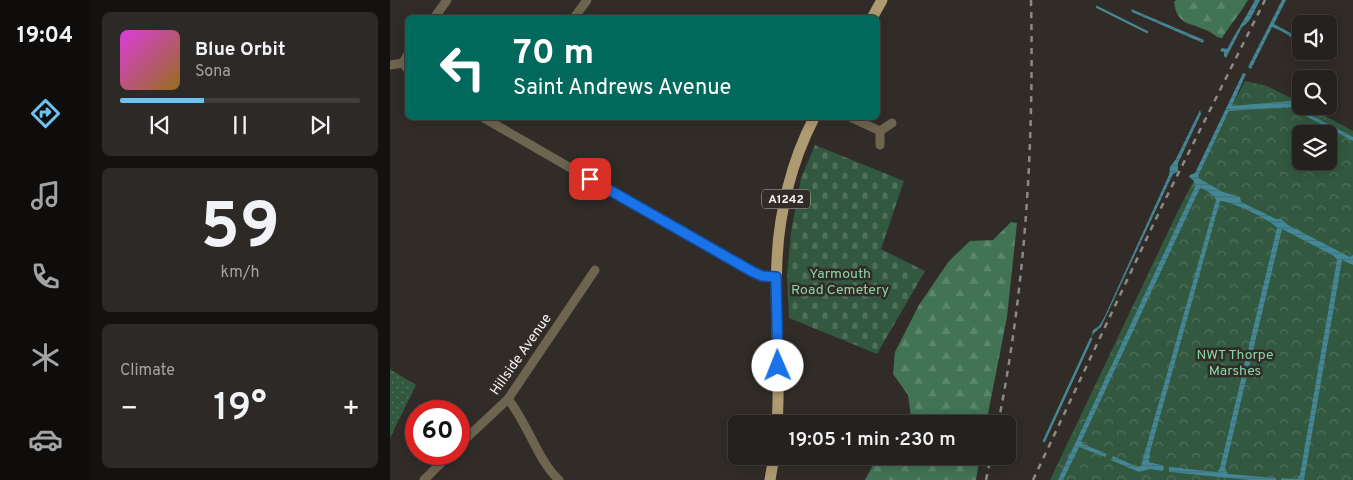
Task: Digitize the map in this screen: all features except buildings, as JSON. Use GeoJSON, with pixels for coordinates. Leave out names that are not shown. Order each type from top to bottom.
{"type":"FeatureCollection","features":[{"type":"Feature","properties":{"kind":"main road"},"geometry":{"type":"LineString","coordinates":[[874,15],[882,0]]}},
{"type":"Feature","properties":{"kind":"main road","name":"A1242"},"geometry":{"type":"LineString","coordinates":[[777,415],[779,380],[776,277],[779,238],[790,182],[813,120]]}},
{"type":"Feature","properties":{"kind":"main road"},"geometry":{"type":"LineString","coordinates":[[770,480],[772,465]]}},
{"type":"Feature","properties":{"kind":"street"},"geometry":{"type":"LineString","coordinates":[[436,15],[447,0]]}},
{"type":"Feature","properties":{"kind":"street"},"geometry":{"type":"LineString","coordinates":[[576,15],[587,0]]}},
{"type":"Feature","properties":{"kind":"street"},"geometry":{"type":"LineString","coordinates":[[390,65],[405,66]]}},
{"type":"Feature","properties":{"kind":"street"},"geometry":{"type":"LineString","coordinates":[[495,120],[690,237],[753,272],[762,276],[776,277]]}},
{"type":"Feature","properties":{"kind":"street"},"geometry":{"type":"LineString","coordinates":[[856,120],[880,131]]}},
{"type":"Feature","properties":{"kind":"street"},"geometry":{"type":"LineString","coordinates":[[880,131],[892,123]]}},
{"type":"Feature","properties":{"kind":"street"},"geometry":{"type":"LineString","coordinates":[[880,131],[880,145]]}},
{"type":"Feature","properties":{"kind":"street","name":"Hillside Avenue"},"geometry":{"type":"LineString","coordinates":[[470,435],[508,399],[595,270]]}},
{"type":"Feature","properties":{"kind":"street"},"geometry":{"type":"LineString","coordinates":[[508,399],[558,480]]}},
{"type":"Feature","properties":{"kind":"street"},"geometry":{"type":"LineString","coordinates":[[424,480],[439,465]]}},
{"type":"Feature","properties":{"kind":"green space"},"geometry":{"type":"Polygon","coordinates":[[[1176,0],[1248,0],[1222,38],[1181,19],[1176,10],[1174,2],[1176,0]]]}},
{"type":"Feature","properties":{"kind":"green space","name":"NWT Thorpe Marshes"},"geometry":{"type":"Polygon","coordinates":[[[1245,81],[1267,86],[1292,98],[1292,115],[1324,115],[1353,131],[1353,480],[1050,480],[1178,211],[1245,81]]]}},
{"type":"Feature","properties":{"kind":"green space","name":"Yarmouth Road Cemetery"},"geometry":{"type":"Polygon","coordinates":[[[815,145],[904,181],[881,249],[925,271],[877,354],[789,318],[787,276],[791,232],[801,178],[815,145]]]}},
{"type":"Feature","properties":{"kind":"green space"},"geometry":{"type":"Polygon","coordinates":[[[1011,222],[1017,223],[1007,317],[988,415],[911,415],[908,395],[893,374],[895,352],[919,305],[949,261],[970,241],[993,240],[1011,222]]]}},
{"type":"Feature","properties":{"kind":"green space"},"geometry":{"type":"Polygon","coordinates":[[[390,369],[416,385],[409,400],[405,400],[405,407],[390,438],[390,369]]]}},
{"type":"Feature","properties":{"kind":"green space"},"geometry":{"type":"Polygon","coordinates":[[[873,465],[978,465],[976,480],[865,480],[873,465]]]}},
{"type":"Feature","properties":{"kind":"water"},"geometry":{"type":"Polygon","coordinates":[[[1255,0],[1260,0],[1250,19],[1242,27],[1226,58],[1224,52],[1220,51],[1222,48],[1227,49],[1255,0]]]}},
{"type":"Feature","properties":{"kind":"water"},"geometry":{"type":"Polygon","coordinates":[[[1282,0],[1286,0],[1274,24],[1292,34],[1292,38],[1272,27],[1251,69],[1248,67],[1282,0]]]}},
{"type":"Feature","properties":{"kind":"water"},"geometry":{"type":"Polygon","coordinates":[[[1131,9],[1204,40],[1203,43],[1132,12],[1131,9]]]}},
{"type":"Feature","properties":{"kind":"water"},"geometry":{"type":"Polygon","coordinates":[[[1243,73],[1246,74],[1232,106],[1291,101],[1292,107],[1229,111],[1198,176],[1223,192],[1240,197],[1241,202],[1276,219],[1281,219],[1288,225],[1350,257],[1353,255],[1353,265],[1342,260],[1304,480],[1281,480],[1281,478],[1297,479],[1300,475],[1337,260],[1334,256],[1282,229],[1225,468],[1228,474],[1276,478],[1276,480],[1250,480],[1169,472],[1169,467],[1217,472],[1220,468],[1277,228],[1267,220],[1233,204],[1220,201],[1150,452],[1149,462],[1164,466],[1163,471],[1150,469],[1139,472],[1111,460],[1113,456],[1137,467],[1141,466],[1216,200],[1209,192],[1200,188],[1081,442],[1107,454],[1105,457],[1079,447],[1063,480],[1058,480],[1195,187],[1194,181],[1189,177],[1195,173],[1243,73]]]}},
{"type":"Feature","properties":{"kind":"water"},"geometry":{"type":"Polygon","coordinates":[[[1200,110],[1201,114],[1178,163],[1178,172],[1173,174],[1101,327],[1093,334],[1091,339],[1093,330],[1099,326],[1104,318],[1169,175],[1170,167],[1176,159],[1200,110]]]}},
{"type":"Feature","properties":{"kind":"water"},"geometry":{"type":"Polygon","coordinates":[[[1304,115],[1311,115],[1330,125],[1323,125],[1304,115]]]}},
{"type":"Feature","properties":{"kind":"water"},"geometry":{"type":"Polygon","coordinates":[[[1337,129],[1353,137],[1353,141],[1337,133],[1337,129]]]}},
{"type":"Feature","properties":{"kind":"waterway"},"geometry":{"type":"LineString","coordinates":[[1097,7],[1147,32]]}},
{"type":"Feature","properties":{"kind":"waterway"},"geometry":{"type":"LineString","coordinates":[[1044,441],[1091,339]]}},
{"type":"Feature","properties":{"kind":"railway"},"geometry":{"type":"LineString","coordinates":[[1000,415],[1008,371],[1022,266],[1026,213],[1031,106],[1031,0]]}},
{"type":"Feature","properties":{"kind":"railway"},"geometry":{"type":"LineString","coordinates":[[1033,480],[1161,208],[1265,0]]}},
{"type":"Feature","properties":{"kind":"railway"},"geometry":{"type":"LineString","coordinates":[[986,480],[989,465]]}},
{"type":"Feature","properties":{"kind":"route"},"geometry":{"type":"LineString","coordinates":[[590,179],[753,272],[762,276],[776,277],[778,366]]}}]}
